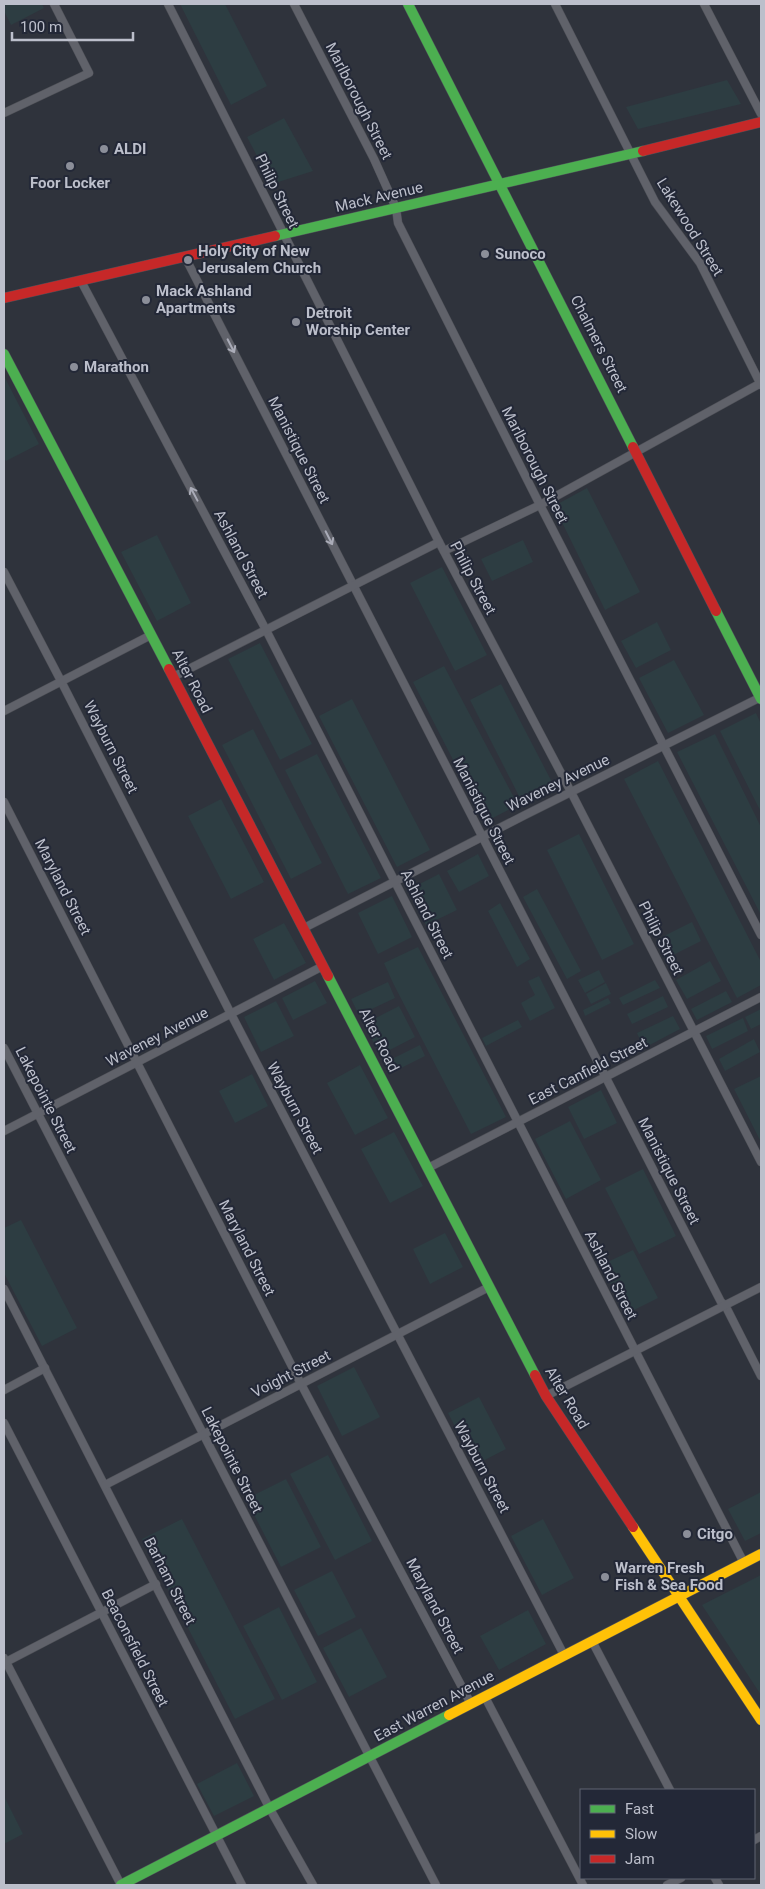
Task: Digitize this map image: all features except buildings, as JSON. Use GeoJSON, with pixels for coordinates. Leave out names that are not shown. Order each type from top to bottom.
{"type":"FeatureCollection","features":[{"type":"Feature","properties":{"kind":"street"},"geometry":{"type":"LineString","coordinates":[[4,113],[89,73],[54,4]]}},
{"type":"Feature","properties":{"kind":"street","name":"Philip Street"},"geometry":{"type":"LineString","coordinates":[[168,4],[439,542],[571,792],[761,1162]]}},
{"type":"Feature","properties":{"kind":"street","name":"Marlborough Street"},"geometry":{"type":"LineString","coordinates":[[294,4],[374,159],[396,208],[398,223],[540,506],[761,935]]}},
{"type":"Feature","properties":{"kind":"street","name":"Chalmers Street"},"geometry":{"type":"LineString","coordinates":[[408,4],[761,698]]}},
{"type":"Feature","properties":{"kind":"street","name":"Lakewood Street"},"geometry":{"type":"LineString","coordinates":[[554,4],[660,210],[700,263],[761,384]]}},
{"type":"Feature","properties":{"kind":"street"},"geometry":{"type":"LineString","coordinates":[[704,4],[761,114]]}},
{"type":"Feature","properties":{"kind":"street","name":"Mack Avenue"},"geometry":{"type":"LineString","coordinates":[[4,298],[501,185],[761,122]]}},
{"type":"Feature","properties":{"kind":"street","name":"Manistique Street"},"geometry":{"type":"LineString","coordinates":[[185,256],[721,1302],[725,1305],[761,1376]]}},
{"type":"Feature","properties":{"kind":"street","name":"Ashland Street"},"geometry":{"type":"LineString","coordinates":[[80,281],[266,630],[634,1351],[744,1562]]}},
{"type":"Feature","properties":{"kind":"street","name":"Alter Road"},"geometry":{"type":"LineString","coordinates":[[4,354],[152,635],[546,1396],[761,1720]]}},
{"type":"Feature","properties":{"kind":"street"},"geometry":{"type":"LineString","coordinates":[[444,551],[540,506],[761,384]]}},
{"type":"Feature","properties":{"kind":"street"},"geometry":{"type":"LineString","coordinates":[[173,677],[439,542]]}},
{"type":"Feature","properties":{"kind":"street","name":"Wayburn Street"},"geometry":{"type":"LineString","coordinates":[[4,572],[564,1655]]}},
{"type":"Feature","properties":{"kind":"street"},"geometry":{"type":"LineString","coordinates":[[4,711],[152,635]]}},
{"type":"Feature","properties":{"kind":"street","name":"Waveney Avenue"},"geometry":{"type":"LineString","coordinates":[[304,928],[761,698]]}},
{"type":"Feature","properties":{"kind":"street","name":"Maryland Street"},"geometry":{"type":"LineString","coordinates":[[4,802],[136,1064],[301,1384],[470,1704]]}},
{"type":"Feature","properties":{"kind":"street","name":"Waveney Avenue"},"geometry":{"type":"LineString","coordinates":[[4,1131],[323,966]]}},
{"type":"Feature","properties":{"kind":"street","name":"East Canfield Street"},"geometry":{"type":"LineString","coordinates":[[428,1168],[761,997]]}},
{"type":"Feature","properties":{"kind":"street","name":"Lakepointe Street"},"geometry":{"type":"LineString","coordinates":[[4,1048],[436,1885]]}},
{"type":"Feature","properties":{"kind":"street","name":"Voight Street"},"geometry":{"type":"LineString","coordinates":[[105,1485],[489,1287]]}},
{"type":"Feature","properties":{"kind":"street"},"geometry":{"type":"LineString","coordinates":[[546,1396],[761,1287]]}},
{"type":"Feature","properties":{"kind":"street","name":"Barham Street"},"geometry":{"type":"LineString","coordinates":[[4,1289],[270,1809],[313,1885]]}},
{"type":"Feature","properties":{"kind":"street"},"geometry":{"type":"LineString","coordinates":[[4,1390],[45,1368]]}},
{"type":"Feature","properties":{"kind":"street","name":"Beaconsfield Street"},"geometry":{"type":"LineString","coordinates":[[4,1423],[242,1885]]}},
{"type":"Feature","properties":{"kind":"street","name":"East Warren Avenue"},"geometry":{"type":"LineString","coordinates":[[121,1885],[761,1554]]}},
{"type":"Feature","properties":{"kind":"street"},"geometry":{"type":"LineString","coordinates":[[121,1885],[5,1661],[156,1584]]}},
{"type":"Feature","properties":{"kind":"street"},"geometry":{"type":"LineString","coordinates":[[592,1641],[669,1789]]}},
{"type":"Feature","properties":{"kind":"street"},"geometry":{"type":"LineString","coordinates":[[485,1696],[583,1885]]}},
{"type":"Feature","properties":{"kind":"street"},"geometry":{"type":"LineString","coordinates":[[667,1885],[679,1879]]}},
{"type":"Feature","properties":{"kind":"shaded area"},"geometry":{"type":"Polygon","coordinates":[[[4,4],[42,4],[44,8],[11,25],[4,11],[4,4]]]}},
{"type":"Feature","properties":{"kind":"shaded area"},"geometry":{"type":"Polygon","coordinates":[[[180,4],[225,4],[267,86],[231,105],[180,4]]]}},
{"type":"Feature","properties":{"kind":"shaded area"},"geometry":{"type":"Polygon","coordinates":[[[727,80],[741,104],[638,129],[626,107],[727,80]]]}},
{"type":"Feature","properties":{"kind":"shaded area"},"geometry":{"type":"Polygon","coordinates":[[[284,118],[313,171],[272,184],[247,137],[284,118]]]}},
{"type":"Feature","properties":{"kind":"shaded area"},"geometry":{"type":"Polygon","coordinates":[[[4,376],[39,444],[6,461],[4,458],[4,376]]]}},
{"type":"Feature","properties":{"kind":"shaded area"},"geometry":{"type":"Polygon","coordinates":[[[587,488],[640,592],[605,610],[554,506],[587,488]]]}},
{"type":"Feature","properties":{"kind":"shaded area"},"geometry":{"type":"Polygon","coordinates":[[[157,535],[191,603],[157,621],[121,552],[157,535]]]}},
{"type":"Feature","properties":{"kind":"shaded area"},"geometry":{"type":"Polygon","coordinates":[[[523,540],[533,562],[492,581],[481,559],[523,540]]]}},
{"type":"Feature","properties":{"kind":"shaded area"},"geometry":{"type":"Polygon","coordinates":[[[442,567],[487,655],[455,671],[410,583],[442,567]]]}},
{"type":"Feature","properties":{"kind":"shaded area"},"geometry":{"type":"Polygon","coordinates":[[[657,622],[671,650],[636,668],[621,641],[657,622]]]}},
{"type":"Feature","properties":{"kind":"shaded area"},"geometry":{"type":"Polygon","coordinates":[[[260,643],[312,744],[280,760],[228,659],[260,643]]]}},
{"type":"Feature","properties":{"kind":"shaded area"},"geometry":{"type":"Polygon","coordinates":[[[674,660],[704,715],[668,733],[639,678],[674,660]]]}},
{"type":"Feature","properties":{"kind":"shaded area"},"geometry":{"type":"Polygon","coordinates":[[[444,666],[518,805],[485,822],[413,682],[444,666]]]}},
{"type":"Feature","properties":{"kind":"shaded area"},"geometry":{"type":"Polygon","coordinates":[[[501,684],[554,786],[522,802],[470,700],[501,684]]]}},
{"type":"Feature","properties":{"kind":"shaded area"},"geometry":{"type":"Polygon","coordinates":[[[352,699],[430,850],[397,867],[319,716],[352,699]]]}},
{"type":"Feature","properties":{"kind":"shaded area"},"geometry":{"type":"Polygon","coordinates":[[[756,713],[761,724],[761,812],[720,731],[756,713]]]}},
{"type":"Feature","properties":{"kind":"shaded area"},"geometry":{"type":"Polygon","coordinates":[[[253,729],[322,863],[291,879],[222,745],[253,729]]]}},
{"type":"Feature","properties":{"kind":"shaded area"},"geometry":{"type":"Polygon","coordinates":[[[715,734],[761,827],[761,915],[677,752],[715,734]]]}},
{"type":"Feature","properties":{"kind":"shaded area"},"geometry":{"type":"Polygon","coordinates":[[[317,754],[381,878],[348,894],[285,770],[317,754]]]}},
{"type":"Feature","properties":{"kind":"shaded area"},"geometry":{"type":"Polygon","coordinates":[[[658,761],[761,962],[761,985],[737,998],[624,779],[658,761]]]}},
{"type":"Feature","properties":{"kind":"shaded area"},"geometry":{"type":"Polygon","coordinates":[[[221,799],[264,882],[231,899],[188,816],[221,799]]]}},
{"type":"Feature","properties":{"kind":"shaded area"},"geometry":{"type":"Polygon","coordinates":[[[579,834],[634,944],[602,960],[547,850],[579,834]]]}},
{"type":"Feature","properties":{"kind":"shaded area"},"geometry":{"type":"Polygon","coordinates":[[[478,854],[489,876],[459,892],[447,871],[478,854]]]}},
{"type":"Feature","properties":{"kind":"shaded area"},"geometry":{"type":"Polygon","coordinates":[[[439,874],[457,910],[426,925],[408,890],[439,874]]]}},
{"type":"Feature","properties":{"kind":"shaded area"},"geometry":{"type":"Polygon","coordinates":[[[537,889],[581,971],[567,979],[523,897],[537,889]]]}},
{"type":"Feature","properties":{"kind":"shaded area"},"geometry":{"type":"Polygon","coordinates":[[[392,896],[412,937],[378,954],[358,913],[392,896]]]}},
{"type":"Feature","properties":{"kind":"shaded area"},"geometry":{"type":"Polygon","coordinates":[[[500,903],[530,959],[517,967],[488,911],[500,903]]]}},
{"type":"Feature","properties":{"kind":"shaded area"},"geometry":{"type":"Polygon","coordinates":[[[692,922],[701,941],[665,959],[656,940],[692,922]]]}},
{"type":"Feature","properties":{"kind":"shaded area"},"geometry":{"type":"Polygon","coordinates":[[[284,923],[306,963],[274,980],[253,939],[284,923]]]}},
{"type":"Feature","properties":{"kind":"shaded area"},"geometry":{"type":"Polygon","coordinates":[[[418,947],[506,1117],[471,1134],[384,963],[418,947]]]}},
{"type":"Feature","properties":{"kind":"shaded area"},"geometry":{"type":"Polygon","coordinates":[[[710,961],[721,981],[687,999],[676,980],[710,961]]]}},
{"type":"Feature","properties":{"kind":"shaded area"},"geometry":{"type":"Polygon","coordinates":[[[599,970],[605,982],[585,993],[578,980],[599,970]]]}},
{"type":"Feature","properties":{"kind":"shaded area"},"geometry":{"type":"Polygon","coordinates":[[[539,976],[555,1008],[530,1021],[521,1003],[535,995],[528,981],[539,976]]]}},
{"type":"Feature","properties":{"kind":"shaded area"},"geometry":{"type":"Polygon","coordinates":[[[655,980],[660,988],[623,1005],[619,998],[655,980]]]}},
{"type":"Feature","properties":{"kind":"shaded area"},"geometry":{"type":"Polygon","coordinates":[[[315,981],[327,1003],[293,1020],[282,998],[315,981]]]}},
{"type":"Feature","properties":{"kind":"shaded area"},"geometry":{"type":"Polygon","coordinates":[[[388,982],[395,998],[359,1015],[351,999],[388,982]]]}},
{"type":"Feature","properties":{"kind":"shaded area"},"geometry":{"type":"Polygon","coordinates":[[[606,983],[611,994],[591,1004],[586,994],[606,983]]]}},
{"type":"Feature","properties":{"kind":"shaded area"},"geometry":{"type":"Polygon","coordinates":[[[726,991],[732,1002],[697,1020],[691,1009],[726,991]]]}},
{"type":"Feature","properties":{"kind":"shaded area"},"geometry":{"type":"Polygon","coordinates":[[[663,996],[668,1007],[632,1024],[627,1014],[663,996]]]}},
{"type":"Feature","properties":{"kind":"shaded area"},"geometry":{"type":"Polygon","coordinates":[[[608,998],[611,1003],[585,1016],[583,1010],[608,998]]]}},
{"type":"Feature","properties":{"kind":"shaded area"},"geometry":{"type":"Polygon","coordinates":[[[276,1001],[294,1036],[261,1052],[244,1017],[276,1001]]]}},
{"type":"Feature","properties":{"kind":"shaded area"},"geometry":{"type":"Polygon","coordinates":[[[399,1006],[415,1037],[380,1055],[364,1024],[399,1006]]]}},
{"type":"Feature","properties":{"kind":"shaded area"},"geometry":{"type":"Polygon","coordinates":[[[761,1009],[761,1024],[751,1029],[745,1017],[761,1009]]]}},
{"type":"Feature","properties":{"kind":"shaded area"},"geometry":{"type":"Polygon","coordinates":[[[673,1016],[680,1029],[644,1048],[637,1033],[673,1016]]]}},
{"type":"Feature","properties":{"kind":"shaded area"},"geometry":{"type":"Polygon","coordinates":[[[743,1018],[748,1031],[712,1049],[706,1036],[743,1018]]]}},
{"type":"Feature","properties":{"kind":"shaded area"},"geometry":{"type":"Polygon","coordinates":[[[518,1020],[522,1027],[486,1046],[482,1038],[518,1020]]]}},
{"type":"Feature","properties":{"kind":"shaded area"},"geometry":{"type":"Polygon","coordinates":[[[754,1039],[760,1052],[725,1071],[719,1059],[754,1039]]]}},
{"type":"Feature","properties":{"kind":"shaded area"},"geometry":{"type":"Polygon","coordinates":[[[420,1045],[425,1056],[389,1074],[384,1063],[420,1045]]]}},
{"type":"Feature","properties":{"kind":"shaded area"},"geometry":{"type":"Polygon","coordinates":[[[360,1065],[388,1118],[355,1135],[327,1083],[360,1065]]]}},
{"type":"Feature","properties":{"kind":"shaded area"},"geometry":{"type":"Polygon","coordinates":[[[252,1074],[268,1106],[235,1123],[219,1091],[252,1074]]]}},
{"type":"Feature","properties":{"kind":"shaded area"},"geometry":{"type":"Polygon","coordinates":[[[761,1076],[761,1142],[734,1089],[761,1076]]]}},
{"type":"Feature","properties":{"kind":"shaded area"},"geometry":{"type":"Polygon","coordinates":[[[601,1090],[617,1123],[584,1139],[568,1107],[601,1090]]]}},
{"type":"Feature","properties":{"kind":"shaded area"},"geometry":{"type":"Polygon","coordinates":[[[570,1121],[601,1180],[566,1199],[535,1139],[570,1121]]]}},
{"type":"Feature","properties":{"kind":"shaded area"},"geometry":{"type":"Polygon","coordinates":[[[394,1132],[423,1186],[390,1203],[361,1149],[394,1132]]]}},
{"type":"Feature","properties":{"kind":"shaded area"},"geometry":{"type":"Polygon","coordinates":[[[643,1169],[676,1236],[639,1254],[605,1188],[643,1169]]]}},
{"type":"Feature","properties":{"kind":"shaded area"},"geometry":{"type":"Polygon","coordinates":[[[21,1220],[77,1328],[42,1346],[4,1273],[4,1228],[21,1220]]]}},
{"type":"Feature","properties":{"kind":"shaded area"},"geometry":{"type":"Polygon","coordinates":[[[445,1233],[463,1267],[430,1284],[413,1249],[445,1233]]]}},
{"type":"Feature","properties":{"kind":"shaded area"},"geometry":{"type":"Polygon","coordinates":[[[633,1250],[658,1298],[626,1314],[601,1265],[633,1250]]]}},
{"type":"Feature","properties":{"kind":"shaded area"},"geometry":{"type":"Polygon","coordinates":[[[354,1367],[380,1417],[342,1436],[317,1386],[354,1367]]]}},
{"type":"Feature","properties":{"kind":"shaded area"},"geometry":{"type":"Polygon","coordinates":[[[479,1397],[506,1449],[475,1465],[448,1413],[479,1397]]]}},
{"type":"Feature","properties":{"kind":"shaded area"},"geometry":{"type":"Polygon","coordinates":[[[328,1455],[372,1541],[335,1560],[290,1474],[328,1455]]]}},
{"type":"Feature","properties":{"kind":"shaded area"},"geometry":{"type":"Polygon","coordinates":[[[286,1479],[321,1547],[281,1567],[246,1499],[286,1479]]]}},
{"type":"Feature","properties":{"kind":"shaded area"},"geometry":{"type":"Polygon","coordinates":[[[761,1492],[761,1533],[745,1541],[728,1509],[761,1492]]]}},
{"type":"Feature","properties":{"kind":"shaded area"},"geometry":{"type":"Polygon","coordinates":[[[182,1519],[275,1699],[235,1719],[142,1539],[182,1519]]]}},
{"type":"Feature","properties":{"kind":"shaded area"},"geometry":{"type":"Polygon","coordinates":[[[543,1519],[574,1578],[542,1595],[511,1536],[543,1519]]]}},
{"type":"Feature","properties":{"kind":"shaded area"},"geometry":{"type":"Polygon","coordinates":[[[332,1571],[356,1617],[318,1636],[294,1590],[332,1571]]]}},
{"type":"Feature","properties":{"kind":"shaded area"},"geometry":{"type":"Polygon","coordinates":[[[761,1575],[761,1695],[702,1605],[761,1575]]]}},
{"type":"Feature","properties":{"kind":"shaded area"},"geometry":{"type":"Polygon","coordinates":[[[279,1607],[317,1682],[282,1700],[243,1626],[279,1607]]]}},
{"type":"Feature","properties":{"kind":"shaded area"},"geometry":{"type":"Polygon","coordinates":[[[528,1610],[546,1644],[499,1670],[480,1636],[528,1610]]]}},
{"type":"Feature","properties":{"kind":"shaded area"},"geometry":{"type":"Polygon","coordinates":[[[361,1628],[387,1677],[349,1697],[323,1648],[361,1628]]]}},
{"type":"Feature","properties":{"kind":"shaded area"},"geometry":{"type":"Polygon","coordinates":[[[237,1763],[254,1796],[214,1816],[197,1784],[237,1763]]]}},
{"type":"Feature","properties":{"kind":"shaded area"},"geometry":{"type":"Polygon","coordinates":[[[4,1796],[23,1834],[4,1844],[4,1796]]]}},
{"type":"Feature","properties":{"kind":"traffic: fast"},"geometry":{"type":"LineString","coordinates":[[408,4],[633,447]]}},
{"type":"Feature","properties":{"kind":"traffic: fast"},"geometry":{"type":"LineString","coordinates":[[275,236],[643,151]]}},
{"type":"Feature","properties":{"kind":"traffic: fast"},"geometry":{"type":"LineString","coordinates":[[4,354],[169,669]]}},
{"type":"Feature","properties":{"kind":"traffic: fast"},"geometry":{"type":"LineString","coordinates":[[716,611],[761,699]]}},
{"type":"Feature","properties":{"kind":"traffic: fast"},"geometry":{"type":"LineString","coordinates":[[328,976],[535,1375]]}},
{"type":"Feature","properties":{"kind":"traffic: fast"},"geometry":{"type":"LineString","coordinates":[[121,1885],[449,1715]]}},
{"type":"Feature","properties":{"kind":"traffic: slow"},"geometry":{"type":"LineString","coordinates":[[633,1527],[761,1720]]}},
{"type":"Feature","properties":{"kind":"traffic: slow"},"geometry":{"type":"LineString","coordinates":[[449,1715],[761,1554]]}},
{"type":"Feature","properties":{"kind":"traffic: jam"},"geometry":{"type":"LineString","coordinates":[[643,151],[761,122]]}},
{"type":"Feature","properties":{"kind":"traffic: jam"},"geometry":{"type":"LineString","coordinates":[[4,298],[275,236]]}},
{"type":"Feature","properties":{"kind":"traffic: jam"},"geometry":{"type":"LineString","coordinates":[[633,447],[716,611]]}},
{"type":"Feature","properties":{"kind":"traffic: jam"},"geometry":{"type":"LineString","coordinates":[[169,669],[328,976]]}},
{"type":"Feature","properties":{"kind":"traffic: jam"},"geometry":{"type":"LineString","coordinates":[[535,1375],[546,1396],[633,1527]]}},
{"type":"Feature","properties":{"kind":"place","name":"ALDI"},"geometry":{"type":"Point","coordinates":[104,149]}},
{"type":"Feature","properties":{"kind":"place","name":"Foor Locker"},"geometry":{"type":"Point","coordinates":[70,166]}},
{"type":"Feature","properties":{"kind":"place","name":"Sunoco"},"geometry":{"type":"Point","coordinates":[485,254]}},
{"type":"Feature","properties":{"kind":"place","name":"Holy City of New Jerusalem Church"},"geometry":{"type":"Point","coordinates":[188,260]}},
{"type":"Feature","properties":{"kind":"place","name":"Mack Ashland Apartments"},"geometry":{"type":"Point","coordinates":[146,300]}},
{"type":"Feature","properties":{"kind":"place","name":"Detroit Worship Center"},"geometry":{"type":"Point","coordinates":[296,322]}},
{"type":"Feature","properties":{"kind":"place","name":"Marathon"},"geometry":{"type":"Point","coordinates":[74,367]}},
{"type":"Feature","properties":{"kind":"place","name":"Citgo"},"geometry":{"type":"Point","coordinates":[687,1534]}},
{"type":"Feature","properties":{"kind":"place","name":"Warren Fresh Fish & Sea Food"},"geometry":{"type":"Point","coordinates":[605,1577]}}]}
